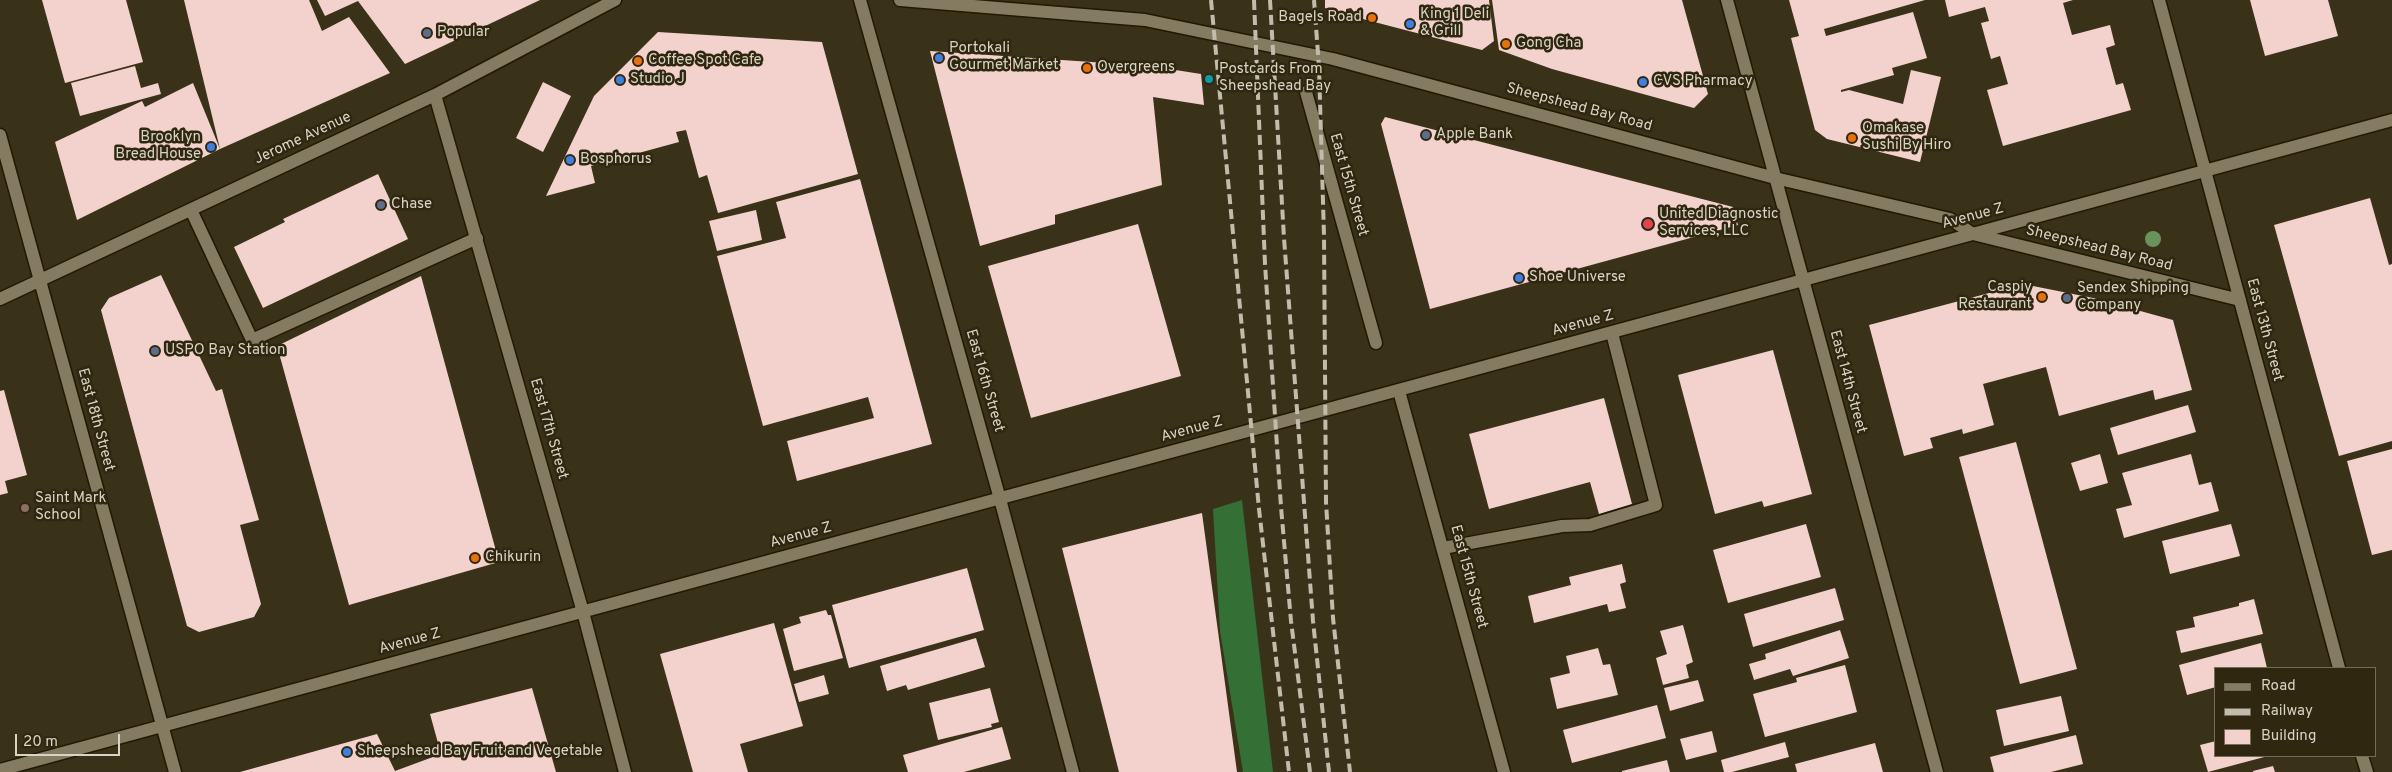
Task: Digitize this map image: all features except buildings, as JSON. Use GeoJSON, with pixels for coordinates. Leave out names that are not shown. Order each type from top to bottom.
{"type":"FeatureCollection","features":[{"type":"Feature","properties":{"kind":"street","name":"Jerome Avenue"},"geometry":{"type":"LineString","coordinates":[[0,299],[435,95],[616,0]]}},
{"type":"Feature","properties":{"kind":"street","name":"East 16th Street"},"geometry":{"type":"LineString","coordinates":[[860,0],[1000,499],[1073,772]]}},
{"type":"Feature","properties":{"kind":"street","name":"Sheepshead Bay Road"},"geometry":{"type":"LineString","coordinates":[[900,0],[1145,20],[1333,59],[1775,178],[1950,219],[1973,234],[2240,300]]}},
{"type":"Feature","properties":{"kind":"street","name":"East 14th Street"},"geometry":{"type":"LineString","coordinates":[[1728,0],[1937,772]]}},
{"type":"Feature","properties":{"kind":"street","name":"East 13th Street"},"geometry":{"type":"LineString","coordinates":[[2159,0],[2339,667]]}},
{"type":"Feature","properties":{"kind":"street","name":"East 15th Street"},"geometry":{"type":"LineString","coordinates":[[1306,92],[1376,344]]}},
{"type":"Feature","properties":{"kind":"street","name":"East 17th Street"},"geometry":{"type":"LineString","coordinates":[[435,95],[582,612],[625,772]]}},
{"type":"Feature","properties":{"kind":"street","name":"Avenue Z"},"geometry":{"type":"LineString","coordinates":[[0,770],[2392,120]]}},
{"type":"Feature","properties":{"kind":"street","name":"East 18th Street"},"geometry":{"type":"LineString","coordinates":[[0,135],[174,772]]}},
{"type":"Feature","properties":{"kind":"street"},"geometry":{"type":"LineString","coordinates":[[190,210],[252,340],[477,238]]}},
{"type":"Feature","properties":{"kind":"street"},"geometry":{"type":"LineString","coordinates":[[1443,548],[1562,526],[1590,525],[1656,506],[1612,333]]}},
{"type":"Feature","properties":{"kind":"street","name":"East 15th Street"},"geometry":{"type":"LineString","coordinates":[[1399,391],[1504,772]]}},
{"type":"Feature","properties":{"kind":"street"},"geometry":{"type":"LineString","coordinates":[[2362,757],[2367,772]]}},
{"type":"Feature","properties":{"kind":"green space"},"geometry":{"type":"Polygon","coordinates":[[[1242,500],[1273,772],[1243,772],[1220,631],[1213,509],[1242,500]]]}},
{"type":"Feature","properties":{"kind":"railway"},"geometry":{"type":"LineString","coordinates":[[1211,0],[1259,509],[1289,772]]}},
{"type":"Feature","properties":{"kind":"railway"},"geometry":{"type":"LineString","coordinates":[[1254,0],[1265,264],[1281,507],[1291,621],[1310,772]]}},
{"type":"Feature","properties":{"kind":"railway"},"geometry":{"type":"LineString","coordinates":[[1270,0],[1284,238],[1313,621],[1329,772]]}},
{"type":"Feature","properties":{"kind":"railway"},"geometry":{"type":"LineString","coordinates":[[1314,0],[1319,67],[1324,236],[1326,502],[1333,618],[1350,772]]}},
{"type":"Feature","properties":{"kind":"place","name":"Bagels Road"},"geometry":{"type":"Point","coordinates":[1372,18]}},
{"type":"Feature","properties":{"kind":"place","name":"King 1 Deli & Grill"},"geometry":{"type":"Point","coordinates":[1410,24]}},
{"type":"Feature","properties":{"kind":"place","name":"Popular"},"geometry":{"type":"Point","coordinates":[427,33]}},
{"type":"Feature","properties":{"kind":"place","name":"Gong Cha"},"geometry":{"type":"Point","coordinates":[1506,44]}},
{"type":"Feature","properties":{"kind":"place","name":"Portokali Gourmet Market"},"geometry":{"type":"Point","coordinates":[939,58]}},
{"type":"Feature","properties":{"kind":"place","name":"Coffee Spot Cafe"},"geometry":{"type":"Point","coordinates":[638,61]}},
{"type":"Feature","properties":{"kind":"place","name":"Overgreens"},"geometry":{"type":"Point","coordinates":[1087,68]}},
{"type":"Feature","properties":{"kind":"place","name":"Postcards From Sheepshead Bay"},"geometry":{"type":"Point","coordinates":[1209,79]}},
{"type":"Feature","properties":{"kind":"place","name":"Studio J"},"geometry":{"type":"Point","coordinates":[620,80]}},
{"type":"Feature","properties":{"kind":"place","name":"CVS Pharmacy"},"geometry":{"type":"Point","coordinates":[1643,82]}},
{"type":"Feature","properties":{"kind":"place","name":"Apple Bank"},"geometry":{"type":"Point","coordinates":[1426,135]}},
{"type":"Feature","properties":{"kind":"place","name":"Omakase Sushi By Hiro"},"geometry":{"type":"Point","coordinates":[1852,138]}},
{"type":"Feature","properties":{"kind":"place","name":"Brooklyn Bread House"},"geometry":{"type":"Point","coordinates":[211,147]}},
{"type":"Feature","properties":{"kind":"place","name":"Bosphorus"},"geometry":{"type":"Point","coordinates":[570,160]}},
{"type":"Feature","properties":{"kind":"place","name":"Chase"},"geometry":{"type":"Point","coordinates":[381,205]}},
{"type":"Feature","properties":{"kind":"place","name":"United Diagnostic Services, LLC"},"geometry":{"type":"Point","coordinates":[1648,224]}},
{"type":"Feature","properties":{"kind":"place","name":"Shoe Universe"},"geometry":{"type":"Point","coordinates":[1519,278]}},
{"type":"Feature","properties":{"kind":"place","name":"Caspiy Restaurant"},"geometry":{"type":"Point","coordinates":[2042,297]}},
{"type":"Feature","properties":{"kind":"place","name":"Sendex Shipping Company"},"geometry":{"type":"Point","coordinates":[2067,298]}},
{"type":"Feature","properties":{"kind":"place","name":"USPO Bay Station"},"geometry":{"type":"Point","coordinates":[155,351]}},
{"type":"Feature","properties":{"kind":"place","name":"Saint Mark School"},"geometry":{"type":"Point","coordinates":[25,508]}},
{"type":"Feature","properties":{"kind":"place","name":"Chikurin"},"geometry":{"type":"Point","coordinates":[475,558]}},
{"type":"Feature","properties":{"kind":"place","name":"Sheepshead Bay Fruit and Vegetable"},"geometry":{"type":"Point","coordinates":[347,752]}}]}
